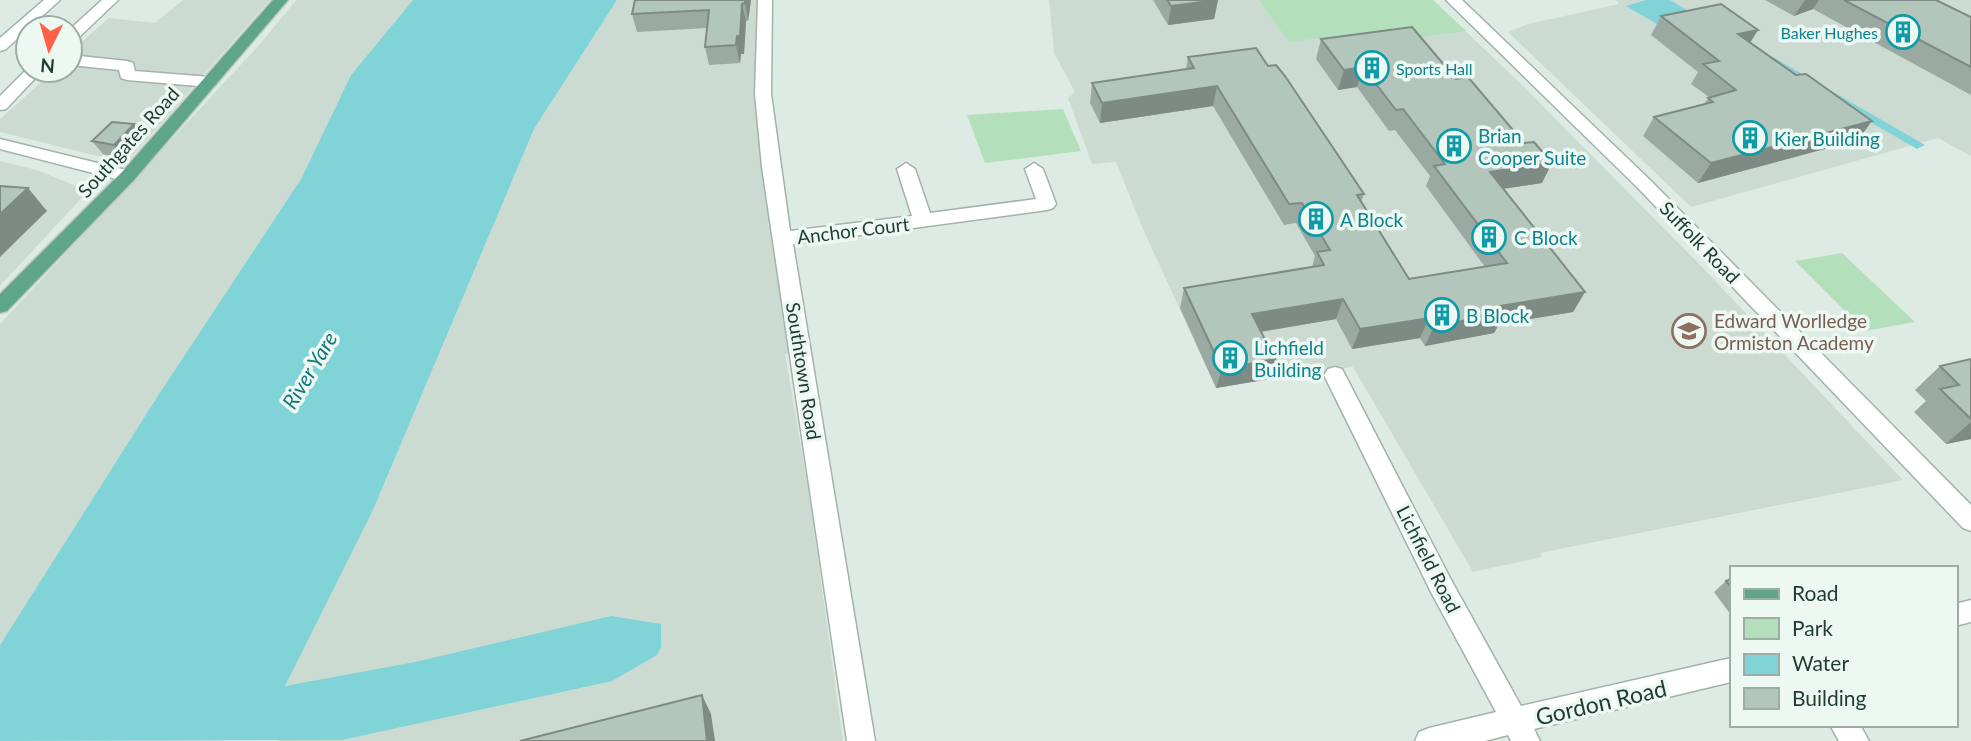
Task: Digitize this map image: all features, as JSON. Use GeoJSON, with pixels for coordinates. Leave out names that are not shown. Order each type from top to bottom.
{"type":"FeatureCollection","features":[{"type":"Feature","properties":{"kind":"main road","name":"Southgates Road"},"geometry":{"type":"LineString","coordinates":[[0,306],[128,176],[281,0]]}},
{"type":"Feature","properties":{"kind":"street"},"geometry":{"type":"LineString","coordinates":[[0,46],[53,0]]}},
{"type":"Feature","properties":{"kind":"street"},"geometry":{"type":"LineString","coordinates":[[84,24],[111,0]]}},
{"type":"Feature","properties":{"kind":"street","name":"Southtown Road"},"geometry":{"type":"LineString","coordinates":[[765,0],[763,94],[782,239],[862,741]]}},
{"type":"Feature","properties":{"kind":"street","name":"Suffolk Road"},"geometry":{"type":"LineString","coordinates":[[1453,0],[1644,184],[1971,521]]}},
{"type":"Feature","properties":{"kind":"street"},"geometry":{"type":"LineString","coordinates":[[84,61],[127,66],[127,75],[210,82]]}},
{"type":"Feature","properties":{"kind":"street"},"geometry":{"type":"LineString","coordinates":[[0,104],[21,84]]}},
{"type":"Feature","properties":{"kind":"street"},"geometry":{"type":"LineString","coordinates":[[0,144],[128,176]]}},
{"type":"Feature","properties":{"kind":"street","name":"Anchor Court"},"geometry":{"type":"LineString","coordinates":[[906,169],[923,221]]}},
{"type":"Feature","properties":{"kind":"street","name":"Anchor Court"},"geometry":{"type":"LineString","coordinates":[[782,239],[1047,204],[1034,169]]}},
{"type":"Feature","properties":{"kind":"street","name":"Lichfield Road"},"geometry":{"type":"LineString","coordinates":[[1335,375],[1441,586],[1521,732]]}},
{"type":"Feature","properties":{"kind":"street","name":"Gordon Road"},"geometry":{"type":"LineString","coordinates":[[1429,741],[1521,732],[1730,670]]}},
{"type":"Feature","properties":{"kind":"shaded area"},"geometry":{"type":"Polygon","coordinates":[[[183,0],[270,0],[126,163],[0,132],[0,119],[39,84],[84,84],[84,40],[109,18],[155,23],[183,0]]]}},
{"type":"Feature","properties":{"kind":"shaded area"},"geometry":{"type":"Polygon","coordinates":[[[296,0],[413,0],[351,75],[301,179],[159,394],[0,645],[0,324],[260,44],[296,0]]]}},
{"type":"Feature","properties":{"kind":"shaded area"},"geometry":{"type":"Polygon","coordinates":[[[617,0],[765,0],[763,94],[800,351],[785,354],[808,487],[843,741],[277,741],[291,685],[284,686],[373,510],[534,129],[617,0]]]}},
{"type":"Feature","properties":{"kind":"shaded area"},"geometry":{"type":"Polygon","coordinates":[[[1049,0],[1433,0],[1522,85],[1705,270],[1903,480],[1540,553],[1542,557],[1473,572],[1353,367],[1216,388],[1142,227],[1116,162],[1092,164],[1068,98],[1075,92],[1054,53],[1049,0]]]}},
{"type":"Feature","properties":{"kind":"shaded area"},"geometry":{"type":"Polygon","coordinates":[[[1615,0],[1971,0],[1971,156],[1938,138],[1691,207],[1508,32],[1528,24],[1619,4],[1615,0]]]}},
{"type":"Feature","properties":{"kind":"shaded area"},"geometry":{"type":"Polygon","coordinates":[[[0,161],[37,170],[88,191],[0,286],[0,161]]]}},
{"type":"Feature","properties":{"kind":"green space"},"geometry":{"type":"Polygon","coordinates":[[[1259,0],[1433,0],[1466,31],[1406,39],[1397,28],[1289,42],[1259,0]]]}},
{"type":"Feature","properties":{"kind":"green space"},"geometry":{"type":"Polygon","coordinates":[[[1063,109],[1081,151],[985,163],[967,115],[1063,109]]]}},
{"type":"Feature","properties":{"kind":"green space"},"geometry":{"type":"Polygon","coordinates":[[[1842,253],[1915,322],[1865,331],[1795,261],[1842,253]]]}},
{"type":"Feature","properties":{"kind":"water","name":"River Yare"},"geometry":{"type":"Polygon","coordinates":[[[413,0],[617,0],[534,129],[373,510],[285,686],[415,662],[611,616],[661,624],[661,647],[657,655],[612,681],[342,740],[0,741],[0,645],[159,394],[301,179],[351,75],[413,0]]]}},
{"type":"Feature","properties":{"kind":"water"},"geometry":{"type":"Polygon","coordinates":[[[1646,0],[1670,0],[1692,13],[1657,24],[1626,6],[1646,0]]]}},
{"type":"Feature","properties":{"kind":"water"},"geometry":{"type":"Polygon","coordinates":[[[1773,57],[1925,145],[1917,149],[1763,60],[1773,57]]]}},
{"type":"Feature","properties":{"kind":"building"},"geometry":{"type":"Polygon","coordinates":[[[635,0],[745,0],[742,4],[740,36],[737,36],[736,45],[705,47],[709,10],[632,14],[635,0]]]}},
{"type":"Feature","properties":{"kind":"building"},"geometry":{"type":"Polygon","coordinates":[[[1167,0],[1218,0],[1171,6],[1167,0]]]}},
{"type":"Feature","properties":{"kind":"building"},"geometry":{"type":"Polygon","coordinates":[[[1844,0],[1936,0],[1971,17],[1971,67],[1844,0]]]}},
{"type":"Feature","properties":{"kind":"building"},"geometry":{"type":"Polygon","coordinates":[[[1721,4],[1758,30],[1738,34],[1796,75],[1806,74],[1872,121],[1711,163],[1654,117],[1713,102],[1708,98],[1736,90],[1703,64],[1719,61],[1661,16],[1721,4]]]}},
{"type":"Feature","properties":{"kind":"building"},"geometry":{"type":"Polygon","coordinates":[[[1412,27],[1456,79],[1468,77],[1524,143],[1534,142],[1552,163],[1490,172],[1585,292],[1500,306],[1505,313],[1434,326],[1429,318],[1360,329],[1343,299],[1252,314],[1275,359],[1222,369],[1184,288],[1324,265],[1317,252],[1330,250],[1302,203],[1289,204],[1217,86],[1102,103],[1092,83],[1194,68],[1188,57],[1256,48],[1268,66],[1276,65],[1285,76],[1364,194],[1357,195],[1409,279],[1507,263],[1434,166],[1445,164],[1403,109],[1396,110],[1363,67],[1344,70],[1321,39],[1412,27]]]}},
{"type":"Feature","properties":{"kind":"building"},"geometry":{"type":"Polygon","coordinates":[[[112,122],[134,124],[114,145],[92,141],[112,122]]]}},
{"type":"Feature","properties":{"kind":"building"},"geometry":{"type":"Polygon","coordinates":[[[0,186],[28,188],[0,214],[0,186]]]}},
{"type":"Feature","properties":{"kind":"building"},"geometry":{"type":"Polygon","coordinates":[[[1971,359],[1971,419],[1940,389],[1959,385],[1940,366],[1971,359]]]}},
{"type":"Feature","properties":{"kind":"building"},"geometry":{"type":"Polygon","coordinates":[[[702,695],[707,741],[520,741],[702,695]]]}},
{"type":"Feature","properties":{"kind":"place","name":"Baker Hughes"},"geometry":{"type":"Point","coordinates":[1903,32]}},
{"type":"Feature","properties":{"kind":"place","name":"Sports Hall"},"geometry":{"type":"Point","coordinates":[1372,68]}},
{"type":"Feature","properties":{"kind":"place","name":"Kier Building"},"geometry":{"type":"Point","coordinates":[1750,138]}},
{"type":"Feature","properties":{"kind":"place","name":"Brian Cooper Suite"},"geometry":{"type":"Point","coordinates":[1454,146]}},
{"type":"Feature","properties":{"kind":"place","name":"A Block"},"geometry":{"type":"Point","coordinates":[1316,219]}},
{"type":"Feature","properties":{"kind":"place","name":"C Block"},"geometry":{"type":"Point","coordinates":[1489,237]}},
{"type":"Feature","properties":{"kind":"place","name":"B Block"},"geometry":{"type":"Point","coordinates":[1442,315]}},
{"type":"Feature","properties":{"kind":"place","name":"Edward Worlledge Ormiston Academy"},"geometry":{"type":"Point","coordinates":[1689,331]}},
{"type":"Feature","properties":{"kind":"place","name":"Lichfield Building"},"geometry":{"type":"Point","coordinates":[1230,358]}}]}
